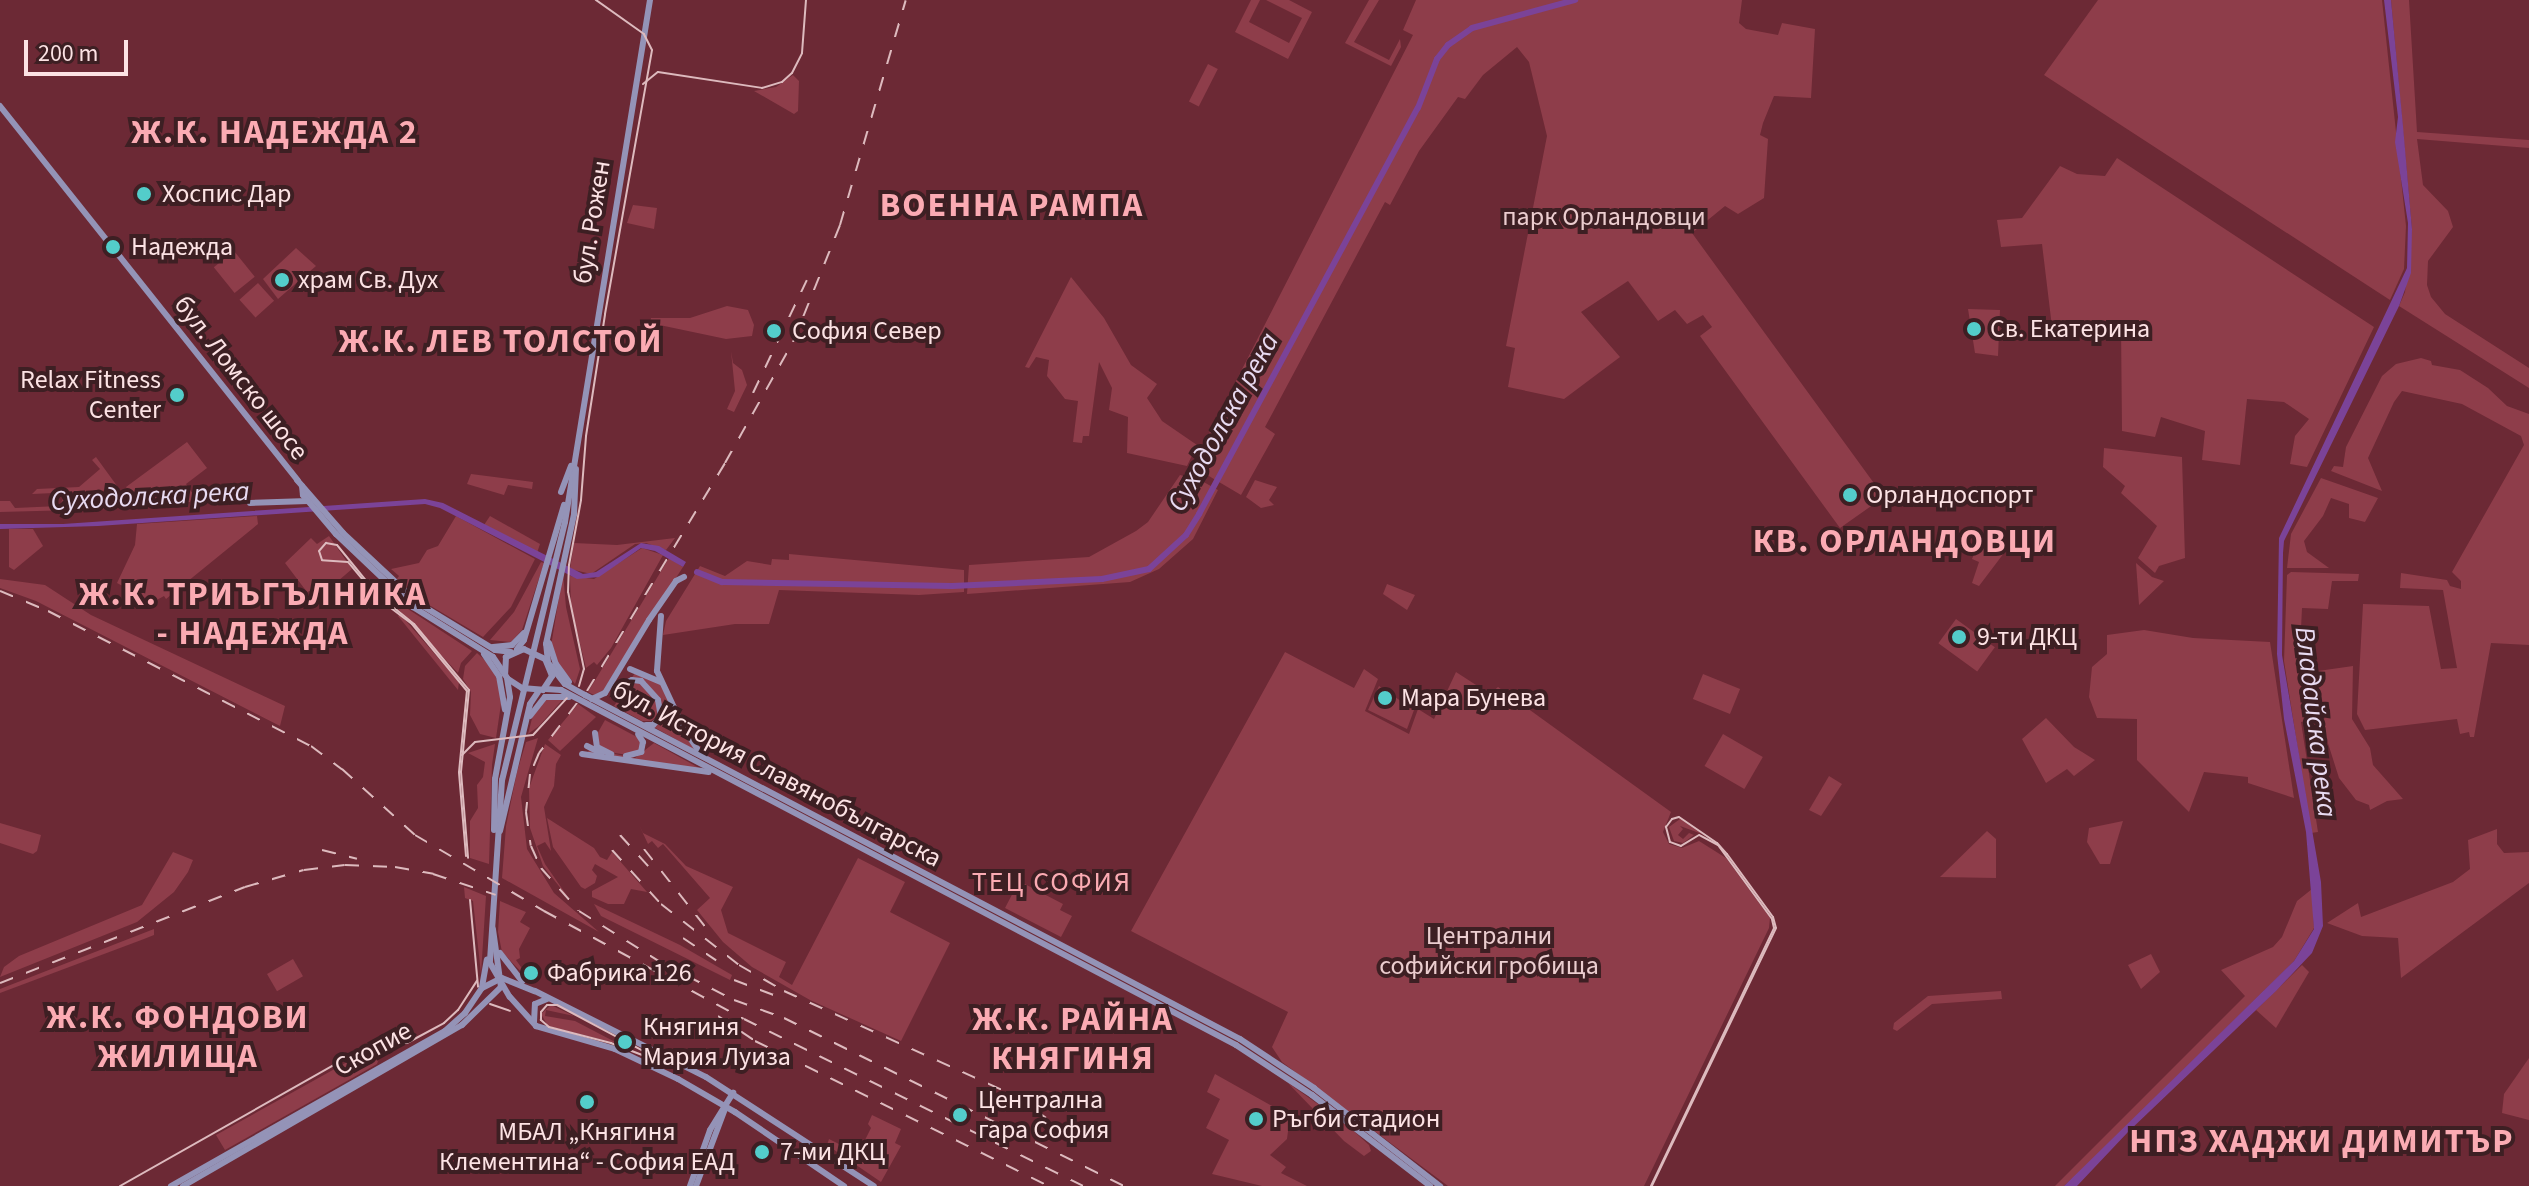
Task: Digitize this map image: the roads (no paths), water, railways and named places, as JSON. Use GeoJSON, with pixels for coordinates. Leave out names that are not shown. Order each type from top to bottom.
{"type":"FeatureCollection","features":[{"type":"Feature","properties":{"kind":"main road","name":"бул. Рожен"},"geometry":{"type":"LineString","coordinates":[[514,651],[523,643],[545,567],[552,556],[571,482],[650,0]]}},
{"type":"Feature","properties":{"kind":"main road","name":"бул. Ломско шосе"},"geometry":{"type":"LineString","coordinates":[[0,106],[302,486],[393,583],[472,641]]}},
{"type":"Feature","properties":{"kind":"main road","name":"бул. Рожен"},"geometry":{"type":"LineString","coordinates":[[549,664],[548,636],[574,514],[576,451]]}},
{"type":"Feature","properties":{"kind":"main road"},"geometry":{"type":"LineString","coordinates":[[561,492],[576,451]]}},
{"type":"Feature","properties":{"kind":"main road","name":"бул. Ломско шосе"},"geometry":{"type":"LineString","coordinates":[[302,486],[308,501],[399,596],[483,647],[499,652],[514,651]]}},
{"type":"Feature","properties":{"kind":"main road"},"geometry":{"type":"LineString","coordinates":[[250,503],[308,501]]}},
{"type":"Feature","properties":{"kind":"main road","name":"бул. Рожен"},"geometry":{"type":"LineString","coordinates":[[500,980],[490,964],[496,850],[509,747],[553,571],[552,556]]}},
{"type":"Feature","properties":{"kind":"main road"},"geometry":{"type":"LineString","coordinates":[[583,697],[605,693],[649,620],[676,581],[684,577]]}},
{"type":"Feature","properties":{"kind":"main road"},"geometry":{"type":"LineString","coordinates":[[661,616],[657,671],[684,729],[704,759]]}},
{"type":"Feature","properties":{"kind":"main road"},"geometry":{"type":"LineString","coordinates":[[505,721],[501,681],[483,647],[512,645],[528,624]]}},
{"type":"Feature","properties":{"kind":"main road"},"geometry":{"type":"LineString","coordinates":[[524,731],[540,701],[569,691],[556,664],[548,636]]}},
{"type":"Feature","properties":{"kind":"main road","name":"бул. Ломско шосе"},"geometry":{"type":"LineString","coordinates":[[483,647],[506,675]]}},
{"type":"Feature","properties":{"kind":"main road"},"geometry":{"type":"LineString","coordinates":[[527,650],[539,654],[549,664],[551,679],[543,690],[531,691],[515,684],[506,675],[504,662],[514,651],[527,650]]}},
{"type":"Feature","properties":{"kind":"main road","name":"бул. История Славянобългарска"},"geometry":{"type":"LineString","coordinates":[[549,664],[569,691]]}},
{"type":"Feature","properties":{"kind":"main road"},"geometry":{"type":"LineString","coordinates":[[630,669],[661,682]]}},
{"type":"Feature","properties":{"kind":"main road","name":"бул. Рожен"},"geometry":{"type":"LineString","coordinates":[[496,850],[493,799],[499,747],[510,697],[506,675]]}},
{"type":"Feature","properties":{"kind":"main road"},"geometry":{"type":"LineString","coordinates":[[587,746],[608,754],[630,757],[641,752],[643,742],[636,726],[658,721],[662,712],[658,700],[641,681],[632,680],[620,686]]}},
{"type":"Feature","properties":{"kind":"main road","name":"бул. Рожен"},"geometry":{"type":"LineString","coordinates":[[496,850],[530,702],[543,690]]}},
{"type":"Feature","properties":{"kind":"main road","name":"бул. История Славянобългарска"},"geometry":{"type":"LineString","coordinates":[[543,690],[569,691],[583,697],[1210,1022],[1279,1064],[1440,1186]]}},
{"type":"Feature","properties":{"kind":"main road","name":"бул. История Славянобългарска"},"geometry":{"type":"LineString","coordinates":[[583,697],[598,706]]}},
{"type":"Feature","properties":{"kind":"main road","name":"бул. История Славянобългарска"},"geometry":{"type":"LineString","coordinates":[[636,726],[715,773],[1236,1045],[1380,1142],[1430,1186]]}},
{"type":"Feature","properties":{"kind":"main road"},"geometry":{"type":"LineString","coordinates":[[595,733],[597,747],[608,754]]}},
{"type":"Feature","properties":{"kind":"main road"},"geometry":{"type":"LineString","coordinates":[[582,754],[715,773]]}},
{"type":"Feature","properties":{"kind":"main road"},"geometry":{"type":"LineString","coordinates":[[482,988],[492,939]]}},
{"type":"Feature","properties":{"kind":"main road"},"geometry":{"type":"LineString","coordinates":[[492,939],[506,965],[535,991]]}},
{"type":"Feature","properties":{"kind":"main road"},"geometry":{"type":"LineString","coordinates":[[500,980],[535,991],[733,1093],[874,1186]]}},
{"type":"Feature","properties":{"kind":"main road"},"geometry":{"type":"LineString","coordinates":[[500,980],[516,1005],[536,1026],[615,1049],[726,1106],[844,1186]]}},
{"type":"Feature","properties":{"kind":"main road","name":"Скопие"},"geometry":{"type":"LineString","coordinates":[[171,1186],[445,1031],[465,1013],[482,988],[500,980]]}},
{"type":"Feature","properties":{"kind":"main road","name":"Скопие"},"geometry":{"type":"LineString","coordinates":[[183,1186],[445,1038],[492,999],[500,980]]}},
{"type":"Feature","properties":{"kind":"main road"},"geometry":{"type":"LineString","coordinates":[[492,999],[505,999],[516,1005]]}},
{"type":"Feature","properties":{"kind":"main road"},"geometry":{"type":"LineString","coordinates":[[536,1026],[532,1016],[535,1004],[550,999]]}},
{"type":"Feature","properties":{"kind":"main road"},"geometry":{"type":"LineString","coordinates":[[690,1186],[710,1130],[733,1093]]}},
{"type":"Feature","properties":{"kind":"main road"},"geometry":{"type":"LineString","coordinates":[[696,1186],[726,1106]]}},
{"type":"Feature","properties":{"kind":"waterway","name":"Суходолска река"},"geometry":{"type":"LineString","coordinates":[[697,572],[722,582],[952,586],[1102,579],[1149,569],[1186,535],[1199,514],[1418,108],[1437,59],[1448,45],[1472,28],[1575,0]]}},
{"type":"Feature","properties":{"kind":"tram line"},"geometry":{"type":"LineString","coordinates":[[579,686],[584,669],[568,592],[569,565],[581,500],[586,436],[605,314],[652,50],[644,34],[596,0]]}},
{"type":"Feature","properties":{"kind":"tram line"},"geometry":{"type":"LineString","coordinates":[[643,84],[658,72],[762,88],[782,82],[792,73],[802,53],[806,0]]}},
{"type":"Feature","properties":{"kind":"tram line"},"geometry":{"type":"LineString","coordinates":[[466,856],[459,772],[467,691],[412,624],[379,599],[348,562],[322,560],[319,551],[326,543],[337,545],[377,594],[414,624],[469,690],[461,772],[468,858]]}},
{"type":"Feature","properties":{"kind":"tram line"},"geometry":{"type":"LineString","coordinates":[[462,755],[475,742],[533,735],[567,698]]}},
{"type":"Feature","properties":{"kind":"tram line"},"geometry":{"type":"LineString","coordinates":[[1651,1186],[1774,928],[1772,919],[1718,845],[1699,835],[1681,846],[1670,842],[1666,827],[1672,819],[1679,817],[1717,843],[1727,854],[1773,917],[1776,928],[1652,1186]]}},
{"type":"Feature","properties":{"kind":"tram line"},"geometry":{"type":"LineString","coordinates":[[470,900],[478,987]]}},
{"type":"Feature","properties":{"kind":"tram line"},"geometry":{"type":"LineString","coordinates":[[120,1186],[367,1046],[407,1043],[444,1023],[458,1010],[477,981]]}},
{"type":"Feature","properties":{"kind":"tram line"},"geometry":{"type":"LineString","coordinates":[[490,1004],[510,1011]]}},
{"type":"Feature","properties":{"kind":"tram line"},"geometry":{"type":"LineString","coordinates":[[650,1058],[611,1043],[549,1027],[541,1020],[541,1012],[547,1005],[557,1005],[651,1055]]}},
{"type":"Feature","properties":{"kind":"railway"},"geometry":{"type":"LineString","coordinates":[[587,691],[725,463],[793,342],[840,225],[906,0]]}},
{"type":"Feature","properties":{"kind":"railway"},"geometry":{"type":"LineString","coordinates":[[753,393],[807,280]]}},
{"type":"Feature","properties":{"kind":"railway"},"geometry":{"type":"LineString","coordinates":[[0,591],[48,611],[311,746],[342,769],[415,835],[544,911],[744,1019],[1084,1186]]}},
{"type":"Feature","properties":{"kind":"railway"},"geometry":{"type":"LineString","coordinates":[[577,703],[539,753],[530,774],[526,812],[531,846],[541,868],[579,911],[662,963],[734,1000],[784,1018],[1124,1186]]}},
{"type":"Feature","properties":{"kind":"railway"},"geometry":{"type":"LineString","coordinates":[[620,835],[648,866]]}},
{"type":"Feature","properties":{"kind":"railway"},"geometry":{"type":"LineString","coordinates":[[644,849],[711,934]]}},
{"type":"Feature","properties":{"kind":"railway"},"geometry":{"type":"LineString","coordinates":[[322,850],[357,859]]}},
{"type":"Feature","properties":{"kind":"railway"},"geometry":{"type":"LineString","coordinates":[[612,850],[661,904],[739,965],[784,991],[1016,1096],[1046,1118]]}},
{"type":"Feature","properties":{"kind":"railway"},"geometry":{"type":"LineString","coordinates":[[0,983],[245,887],[304,870],[345,865],[395,867],[433,874],[496,895]]}},
{"type":"Feature","properties":{"kind":"railway"},"geometry":{"type":"LineString","coordinates":[[683,938],[716,960]]}},
{"type":"Feature","properties":{"kind":"railway"},"geometry":{"type":"LineString","coordinates":[[734,980],[779,997]]}},
{"type":"Feature","properties":{"kind":"railway"},"geometry":{"type":"LineString","coordinates":[[718,1016],[755,1041],[1048,1186]]}},
{"type":"Feature","properties":{"kind":"place","name":"Хоспис Дар"},"geometry":{"type":"Point","coordinates":[144,194]}},
{"type":"Feature","properties":{"kind":"place","name":"Надежда"},"geometry":{"type":"Point","coordinates":[113,247]}},
{"type":"Feature","properties":{"kind":"place","name":"храм Св. Дух"},"geometry":{"type":"Point","coordinates":[282,280]}},
{"type":"Feature","properties":{"kind":"place","name":"Св. Екатерина"},"geometry":{"type":"Point","coordinates":[1974,329]}},
{"type":"Feature","properties":{"kind":"place","name":"София Север"},"geometry":{"type":"Point","coordinates":[774,331]}},
{"type":"Feature","properties":{"kind":"place","name":"Relax Fitness Center"},"geometry":{"type":"Point","coordinates":[177,395]}},
{"type":"Feature","properties":{"kind":"place","name":"Орландоспорт"},"geometry":{"type":"Point","coordinates":[1850,495]}},
{"type":"Feature","properties":{"kind":"place","name":"9-ти ДКЦ"},"geometry":{"type":"Point","coordinates":[1959,637]}},
{"type":"Feature","properties":{"kind":"place","name":"Мара Бунева"},"geometry":{"type":"Point","coordinates":[1385,698]}},
{"type":"Feature","properties":{"kind":"place","name":"Фабрика 126"},"geometry":{"type":"Point","coordinates":[531,973]}},
{"type":"Feature","properties":{"kind":"place","name":"Княгиня Мария Луиза"},"geometry":{"type":"Point","coordinates":[625,1042]}},
{"type":"Feature","properties":{"kind":"place","name":"МБАЛ „Княгиня Клементина“ - София ЕАД"},"geometry":{"type":"Point","coordinates":[587,1102]}},
{"type":"Feature","properties":{"kind":"place","name":"Централна гара София"},"geometry":{"type":"Point","coordinates":[960,1115]}},
{"type":"Feature","properties":{"kind":"place","name":"Ръгби стадион"},"geometry":{"type":"Point","coordinates":[1256,1119]}},
{"type":"Feature","properties":{"kind":"place","name":"7-ми ДКЦ"},"geometry":{"type":"Point","coordinates":[762,1152]}},
{"type":"Feature","properties":{"kind":"district","name":"Ж.К. НАДЕЖДА 2"},"geometry":{"type":"Point","coordinates":[275,133]}},
{"type":"Feature","properties":{"kind":"district","name":"ВОЕННА РАМПА"},"geometry":{"type":"Point","coordinates":[1012,206]}},
{"type":"Feature","properties":{"kind":"district","name":"Ж.К. ЛЕВ ТОЛСТОЙ"},"geometry":{"type":"Point","coordinates":[501,342]}},
{"type":"Feature","properties":{"kind":"district","name":"КВ. ОРЛАНДОВЦИ"},"geometry":{"type":"Point","coordinates":[1905,542]}},
{"type":"Feature","properties":{"kind":"district","name":"Ж.К. ТРИЪГЪЛНИКА - НАДЕЖДА"},"geometry":{"type":"Point","coordinates":[253,614]}},
{"type":"Feature","properties":{"kind":"district","name":"ТЕЦ СОФИЯ"},"geometry":{"type":"Point","coordinates":[1052,882]}},
{"type":"Feature","properties":{"kind":"district","name":"Ж.К. ФОНДОВИ ЖИЛИЩА"},"geometry":{"type":"Point","coordinates":[178,1036]}},
{"type":"Feature","properties":{"kind":"district","name":"Ж.К. РАЙНА КНЯГИНЯ"},"geometry":{"type":"Point","coordinates":[1073,1038]}},
{"type":"Feature","properties":{"kind":"district","name":"НПЗ ХАДЖИ ДИМИТЪР"},"geometry":{"type":"Point","coordinates":[2322,1142]}},
{"type":"Feature","properties":{"kind":"park label","name":"парк Орландовци"},"geometry":{"type":"Point","coordinates":[1604,217]}},
{"type":"Feature","properties":{"kind":"park label","name":"Централни софийски гробища"},"geometry":{"type":"Point","coordinates":[1489,951]}},
{"type":"Feature","properties":{"kind":"water label","name":"Владайска река"},"geometry":{"type":"Point","coordinates":[2316,722]}}]}
